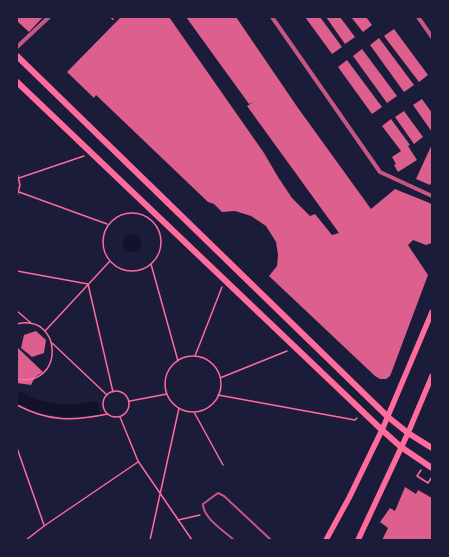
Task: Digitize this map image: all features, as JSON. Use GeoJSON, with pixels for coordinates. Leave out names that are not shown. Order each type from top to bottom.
{"type":"FeatureCollection","features":[{"type":"Feature","properties":{"kind":"main road"},"geometry":{"type":"LineString","coordinates":[[17,56],[388,417],[408,433],[432,448]]}},
{"type":"Feature","properties":{"kind":"main road"},"geometry":{"type":"LineString","coordinates":[[17,82],[382,430],[401,447],[432,468]]}},
{"type":"Feature","properties":{"kind":"main road"},"geometry":{"type":"LineString","coordinates":[[326,540],[349,498],[382,430],[432,312]]}},
{"type":"Feature","properties":{"kind":"main road"},"geometry":{"type":"LineString","coordinates":[[358,540],[408,433],[432,376]]}},
{"type":"Feature","properties":{"kind":"street"},"geometry":{"type":"LineString","coordinates":[[17,47],[49,17]]}},
{"type":"Feature","properties":{"kind":"street"},"geometry":{"type":"LineString","coordinates":[[272,17],[380,172],[432,196]]}},
{"type":"Feature","properties":{"kind":"street"},"geometry":{"type":"LineString","coordinates":[[418,17],[432,37]]}},
{"type":"Feature","properties":{"kind":"lane"},"geometry":{"type":"LineString","coordinates":[[234,540],[207,516],[203,510],[203,504],[218,493],[224,496],[271,540]]}},
{"type":"Feature","properties":{"kind":"path"},"geometry":{"type":"LineString","coordinates":[[19,178],[92,153]]}},
{"type":"Feature","properties":{"kind":"path"},"geometry":{"type":"LineString","coordinates":[[17,173],[19,178],[19,192],[17,196]]}},
{"type":"Feature","properties":{"kind":"path"},"geometry":{"type":"LineString","coordinates":[[19,192],[108,225]]}},
{"type":"Feature","properties":{"kind":"path"},"geometry":{"type":"LineString","coordinates":[[134,213],[143,215],[151,220],[157,228],[160,237],[160,247],[150,264],[143,268],[125,270],[110,261],[105,252],[103,243],[104,233],[108,225],[115,218],[124,214],[134,213]]}},
{"type":"Feature","properties":{"kind":"path"},"geometry":{"type":"LineString","coordinates":[[45,331],[110,261]]}},
{"type":"Feature","properties":{"kind":"path"},"geometry":{"type":"LineString","coordinates":[[150,264],[178,361]]}},
{"type":"Feature","properties":{"kind":"path"},"geometry":{"type":"LineString","coordinates":[[17,271],[88,284]]}},
{"type":"Feature","properties":{"kind":"path"},"geometry":{"type":"LineString","coordinates":[[195,356],[225,280]]}},
{"type":"Feature","properties":{"kind":"path"},"geometry":{"type":"LineString","coordinates":[[88,284],[113,392]]}},
{"type":"Feature","properties":{"kind":"path"},"geometry":{"type":"LineString","coordinates":[[17,311],[31,324]]}},
{"type":"Feature","properties":{"kind":"path"},"geometry":{"type":"LineString","coordinates":[[17,324],[31,324],[38,326],[45,331],[52,342],[107,395]]}},
{"type":"Feature","properties":{"kind":"path"},"geometry":{"type":"LineString","coordinates":[[17,379],[33,379],[41,375],[48,368],[52,360],[52,342]]}},
{"type":"Feature","properties":{"kind":"path"},"geometry":{"type":"LineString","coordinates":[[220,378],[295,347]]}},
{"type":"Feature","properties":{"kind":"path"},"geometry":{"type":"LineString","coordinates":[[195,356],[204,358],[217,369],[221,387],[214,402],[209,407],[194,412],[180,408],[172,402],[167,394],[165,385],[166,376],[171,367],[186,357],[195,356]]}},
{"type":"Feature","properties":{"kind":"path"},"geometry":{"type":"LineString","coordinates":[[17,405],[40,415],[72,420],[108,414],[120,417],[124,415],[128,409],[129,402],[123,393],[116,391],[107,395],[104,407],[108,414]]}},
{"type":"Feature","properties":{"kind":"path"},"geometry":{"type":"LineString","coordinates":[[129,402],[167,394]]}},
{"type":"Feature","properties":{"kind":"path"},"geometry":{"type":"LineString","coordinates":[[218,395],[355,420],[364,412]]}},
{"type":"Feature","properties":{"kind":"path"},"geometry":{"type":"LineString","coordinates":[[150,540],[180,408]]}},
{"type":"Feature","properties":{"kind":"path"},"geometry":{"type":"LineString","coordinates":[[194,412],[223,465]]}},
{"type":"Feature","properties":{"kind":"path"},"geometry":{"type":"LineString","coordinates":[[120,417],[138,461],[192,540]]}},
{"type":"Feature","properties":{"kind":"path"},"geometry":{"type":"LineString","coordinates":[[17,448],[44,526]]}},
{"type":"Feature","properties":{"kind":"path"},"geometry":{"type":"LineString","coordinates":[[26,540],[138,461]]}},
{"type":"Feature","properties":{"kind":"path"},"geometry":{"type":"LineString","coordinates":[[417,476],[428,483],[432,476]]}},
{"type":"Feature","properties":{"kind":"path"},"geometry":{"type":"LineString","coordinates":[[178,520],[202,515]]}},
{"type":"Feature","properties":{"kind":"shaded area"},"geometry":{"type":"Polygon","coordinates":[[[128,234],[136,234],[141,239],[139,250],[136,252],[128,252],[123,247],[123,239],[128,234]]]}},
{"type":"Feature","properties":{"kind":"shaded area"},"geometry":{"type":"Polygon","coordinates":[[[17,390],[37,399],[56,404],[75,404],[97,401],[100,414],[79,417],[47,415],[27,409],[17,404],[17,390]]]}},
{"type":"Feature","properties":{"kind":"building"},"geometry":{"type":"Polygon","coordinates":[[[17,17],[43,17],[29,32],[17,21],[17,17]]]}},
{"type":"Feature","properties":{"kind":"building"},"geometry":{"type":"Polygon","coordinates":[[[119,17],[169,17],[264,153],[292,198],[310,216],[315,214],[332,235],[339,233],[247,106],[255,101],[249,104],[186,17],[236,17],[298,108],[371,209],[395,189],[432,204],[432,243],[426,245],[413,240],[408,245],[428,275],[390,376],[386,379],[380,379],[375,376],[269,276],[277,266],[278,255],[276,242],[266,226],[251,216],[235,211],[222,212],[214,204],[208,202],[96,95],[94,98],[67,72],[120,18],[119,17]]]}},
{"type":"Feature","properties":{"kind":"building"},"geometry":{"type":"Polygon","coordinates":[[[305,17],[320,17],[342,47],[332,54],[305,17]]]}},
{"type":"Feature","properties":{"kind":"building"},"geometry":{"type":"Polygon","coordinates":[[[326,17],[340,17],[355,37],[345,44],[326,17]]]}},
{"type":"Feature","properties":{"kind":"building"},"geometry":{"type":"Polygon","coordinates":[[[351,17],[366,17],[372,25],[363,32],[351,17]]]}},
{"type":"Feature","properties":{"kind":"building"},"geometry":{"type":"Polygon","coordinates":[[[394,29],[428,75],[419,82],[384,36],[394,29]]]}},
{"type":"Feature","properties":{"kind":"building"},"geometry":{"type":"Polygon","coordinates":[[[379,38],[414,85],[404,92],[370,45],[379,38]]]}},
{"type":"Feature","properties":{"kind":"building"},"geometry":{"type":"Polygon","coordinates":[[[362,49],[397,96],[387,103],[353,56],[362,49]]]}},
{"type":"Feature","properties":{"kind":"building"},"geometry":{"type":"Polygon","coordinates":[[[347,60],[382,107],[372,114],[338,67],[347,60]]]}},
{"type":"Feature","properties":{"kind":"building"},"geometry":{"type":"Polygon","coordinates":[[[422,99],[432,113],[432,132],[413,105],[422,99]]]}},
{"type":"Feature","properties":{"kind":"building"},"geometry":{"type":"Polygon","coordinates":[[[404,111],[423,137],[414,144],[395,117],[404,111]]]}},
{"type":"Feature","properties":{"kind":"building"},"geometry":{"type":"Polygon","coordinates":[[[391,119],[410,145],[408,146],[417,160],[398,172],[392,157],[401,151],[382,126],[391,119]]]}},
{"type":"Feature","properties":{"kind":"building"},"geometry":{"type":"Polygon","coordinates":[[[432,144],[432,181],[430,185],[416,179],[432,144]]]}},
{"type":"Feature","properties":{"kind":"building"},"geometry":{"type":"Polygon","coordinates":[[[36,331],[46,340],[44,353],[32,357],[21,348],[24,335],[36,331]]]}},
{"type":"Feature","properties":{"kind":"building"},"geometry":{"type":"Polygon","coordinates":[[[17,347],[43,372],[35,377],[31,385],[17,383],[17,347]]]}},
{"type":"Feature","properties":{"kind":"building"},"geometry":{"type":"Polygon","coordinates":[[[405,487],[416,494],[418,490],[432,498],[432,540],[382,540],[388,528],[380,522],[390,508],[395,511],[405,487]]]}}]}
